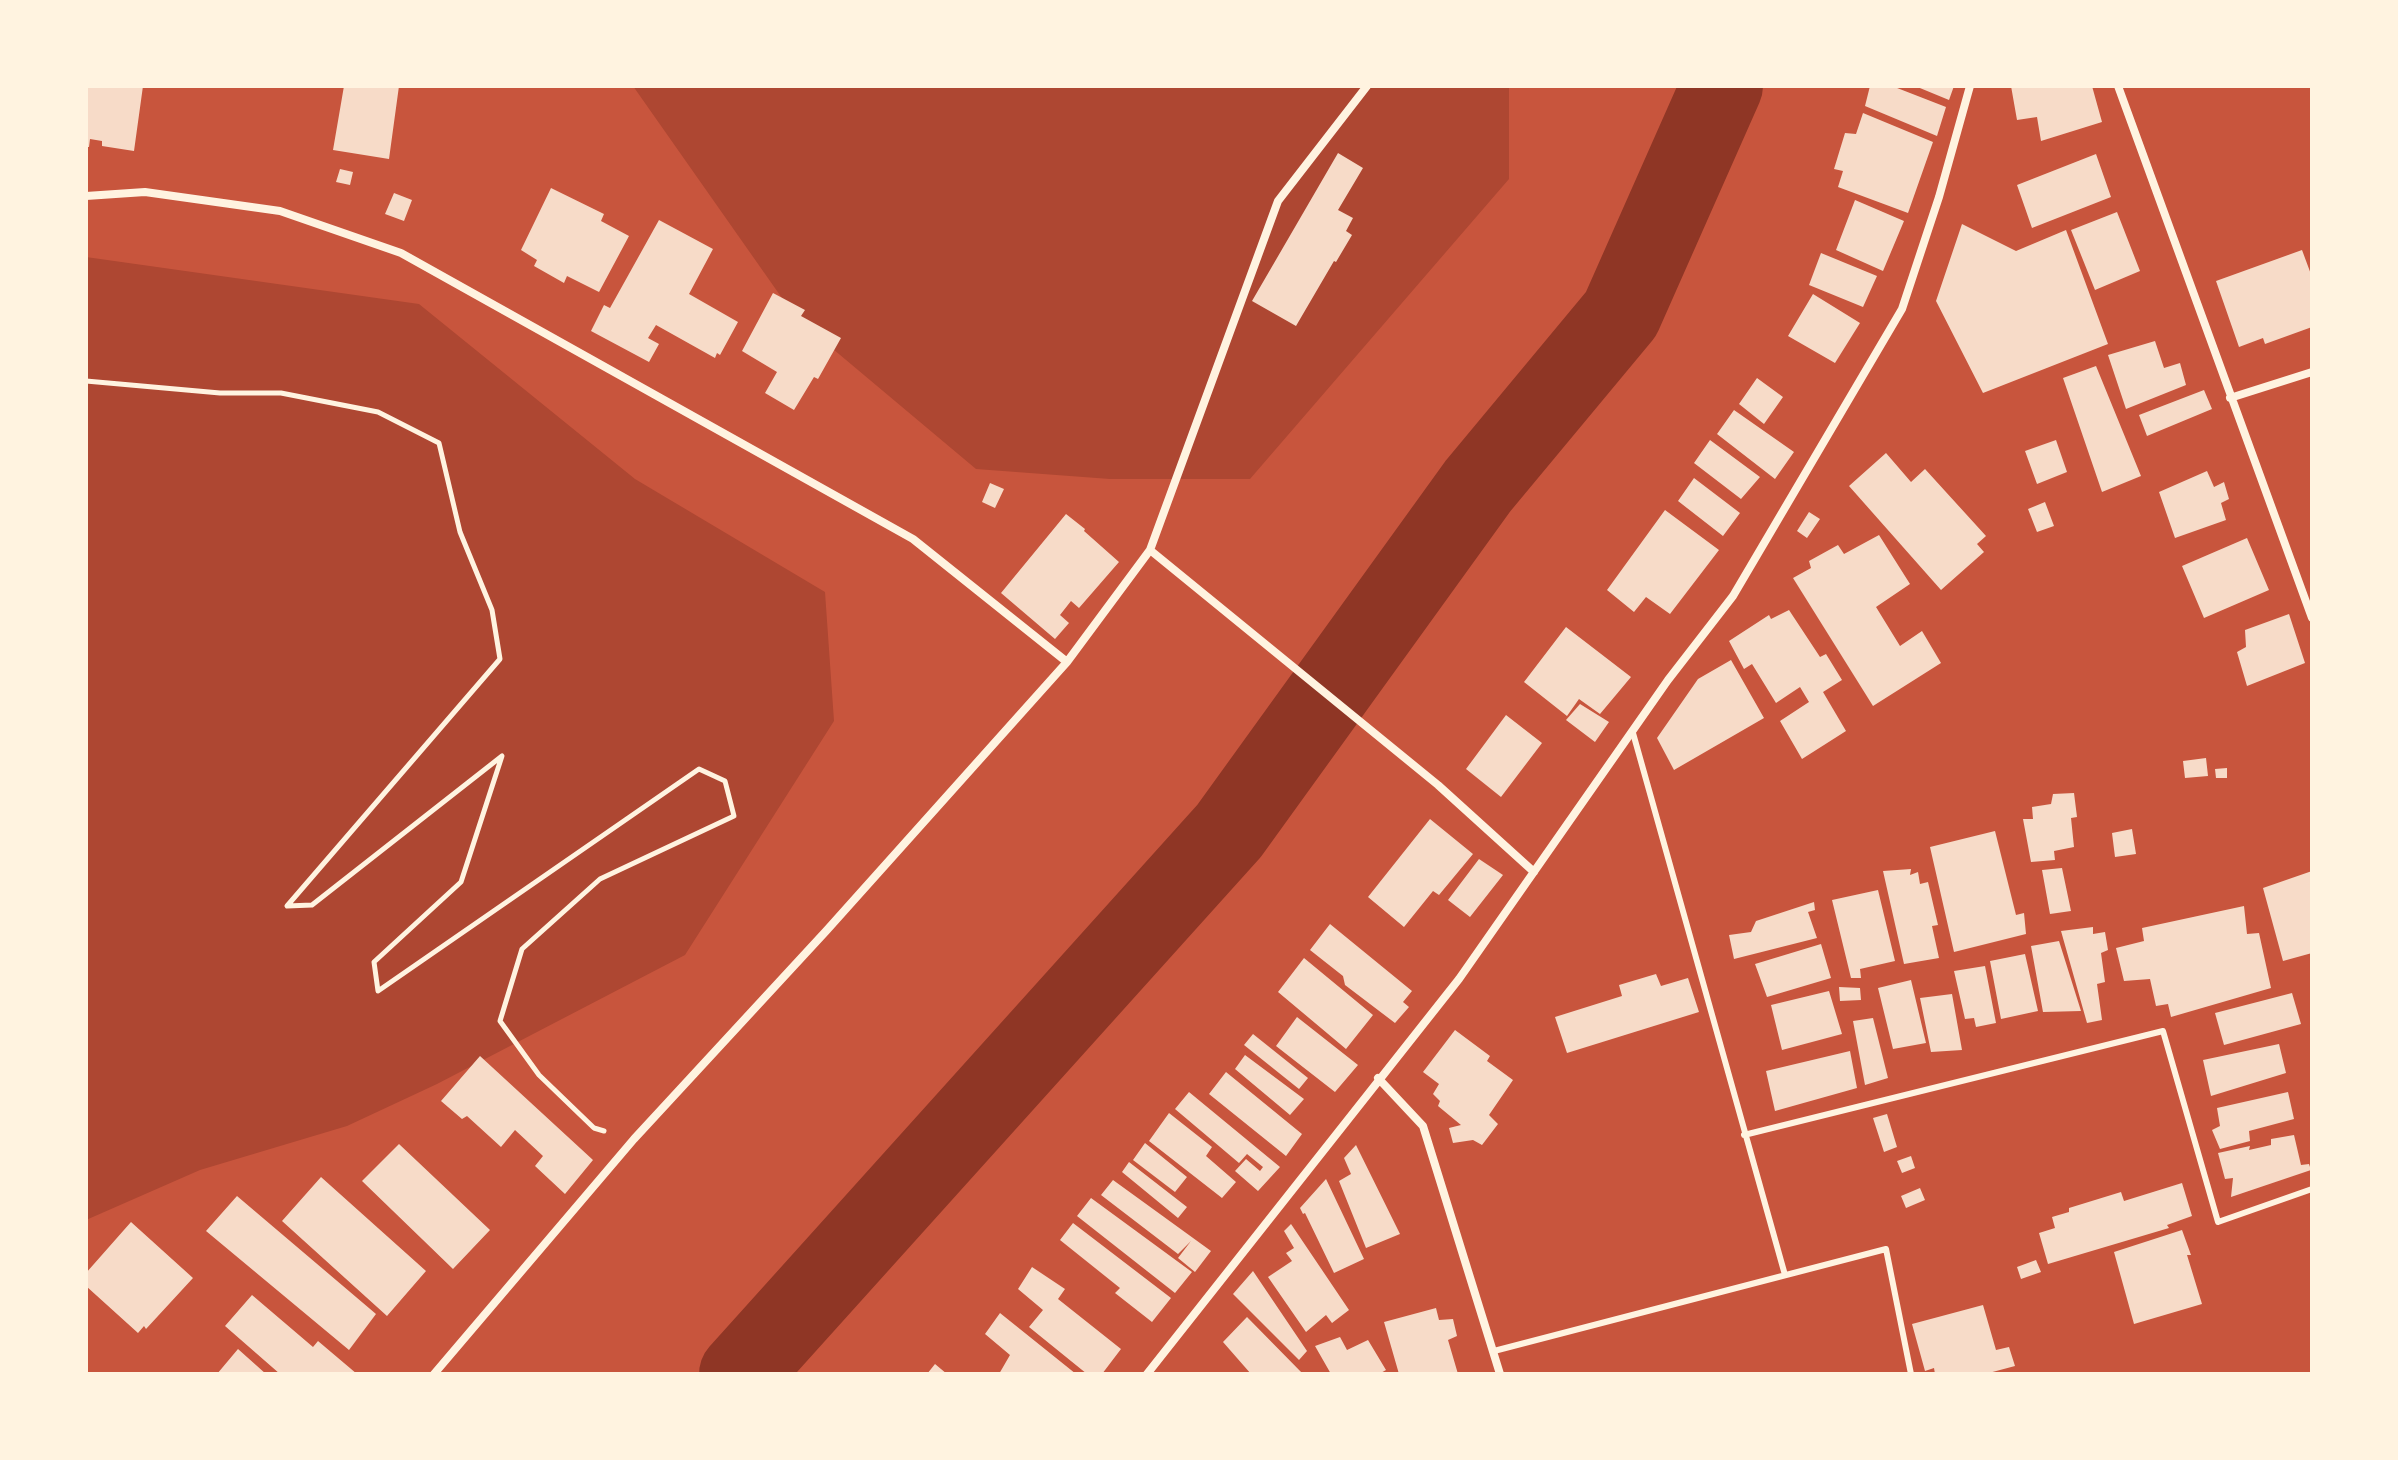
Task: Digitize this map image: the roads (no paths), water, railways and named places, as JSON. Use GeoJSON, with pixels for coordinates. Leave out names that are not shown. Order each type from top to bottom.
{"type":"FeatureCollection","features":[{"type":"Feature","properties":{"kind":"street"},"geometry":{"type":"LineString","coordinates":[[434,1374],[634,1139],[827,930],[1067,662],[1150,550],[1278,201],[1367,86]]}},
{"type":"Feature","properties":{"kind":"street"},"geometry":{"type":"LineString","coordinates":[[1147,1374],[1459,979],[1668,680],[1733,596],[1902,309],[1939,197],[1970,86]]}},
{"type":"Feature","properties":{"kind":"street"},"geometry":{"type":"LineString","coordinates":[[2118,86],[2312,618]]}},
{"type":"Feature","properties":{"kind":"street"},"geometry":{"type":"LineString","coordinates":[[86,196],[145,192],[280,211],[401,253],[913,539],[1067,662]]}},
{"type":"Feature","properties":{"kind":"street"},"geometry":{"type":"LineString","coordinates":[[2230,398],[2312,372]]}},
{"type":"Feature","properties":{"kind":"street"},"geometry":{"type":"LineString","coordinates":[[1150,550],[1438,785],[1534,872]]}},
{"type":"Feature","properties":{"kind":"street"},"geometry":{"type":"LineString","coordinates":[[1378,1078],[1423,1126],[1500,1374]]}},
{"type":"Feature","properties":{"kind":"lane"},"geometry":{"type":"LineString","coordinates":[[1633,733],[1785,1275]]}},
{"type":"Feature","properties":{"kind":"lane"},"geometry":{"type":"LineString","coordinates":[[1744,1135],[2163,1031],[2218,1222],[2312,1189]]}},
{"type":"Feature","properties":{"kind":"lane"},"geometry":{"type":"LineString","coordinates":[[1494,1351],[1886,1249],[1911,1374]]}},
{"type":"Feature","properties":{"kind":"waterway"},"geometry":{"type":"LineString","coordinates":[[740,1374],[1229,831],[1478,486],[1621,314],[1722,86]]}}]}
